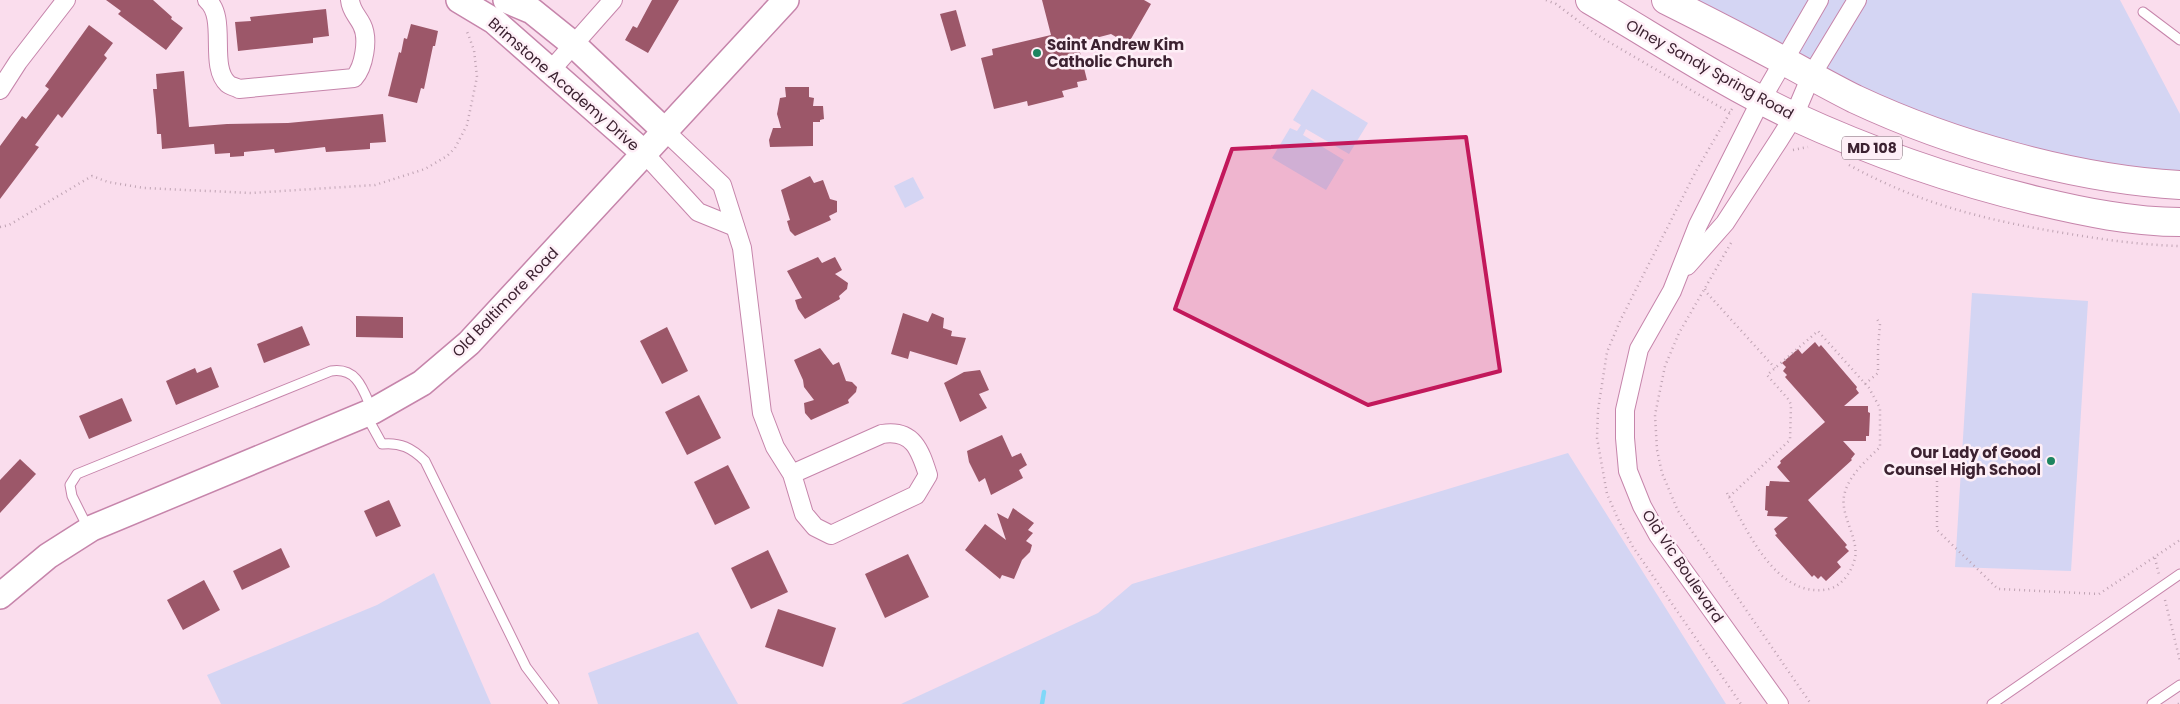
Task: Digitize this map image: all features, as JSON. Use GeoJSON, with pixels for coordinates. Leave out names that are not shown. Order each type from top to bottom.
{"type":"FeatureCollection","features":[{"type":"Feature","properties":{"kind":"main road","name":"Olney Sandy Spring Road"},"geometry":{"type":"LineString","coordinates":[[1590,0],[1752,95],[1794,116],[1924,169],[2014,195],[2078,210],[2165,222],[2180,222]]}},
{"type":"Feature","properties":{"kind":"main road","name":"MD 108"},"geometry":{"type":"LineString","coordinates":[[1666,0],[1854,98],[1909,122],[2026,159],[2097,174],[2180,185]]}},
{"type":"Feature","properties":{"kind":"street"},"geometry":{"type":"LineString","coordinates":[[0,90],[18,62],[66,0]]}},
{"type":"Feature","properties":{"kind":"street"},"geometry":{"type":"LineString","coordinates":[[207,0],[215,10],[221,74],[228,85],[239,89],[354,78],[359,73],[365,33],[351,10],[350,0]]}},
{"type":"Feature","properties":{"kind":"street","name":"Brimstone Academy Drive"},"geometry":{"type":"LineString","coordinates":[[506,0],[532,11],[573,44],[666,132]]}},
{"type":"Feature","properties":{"kind":"street"},"geometry":{"type":"LineString","coordinates":[[551,70],[613,0]]}},
{"type":"Feature","properties":{"kind":"street","name":"Old Baltimore Road"},"geometry":{"type":"LineString","coordinates":[[0,596],[48,556],[89,530],[369,413],[422,383],[469,343],[786,0]]}},
{"type":"Feature","properties":{"kind":"street","name":"Old Vic Boulevard"},"geometry":{"type":"LineString","coordinates":[[1779,704],[1658,535],[1642,506],[1628,471],[1625,410],[1630,380],[1639,349],[1679,276],[1752,95],[1783,60],[1818,0]]}},
{"type":"Feature","properties":{"kind":"street","name":"Old Vic Boulevard"},"geometry":{"type":"LineString","coordinates":[[1679,276],[1725,223],[1794,116],[1811,76],[1857,0]]}},
{"type":"Feature","properties":{"kind":"street","name":"Brimstone Academy Drive"},"geometry":{"type":"LineString","coordinates":[[461,12],[494,21],[644,153]]}},
{"type":"Feature","properties":{"kind":"street"},"geometry":{"type":"LineString","coordinates":[[666,132],[722,184],[742,248],[762,413],[775,447],[792,474],[804,514],[815,527],[831,535],[916,495],[928,475],[922,456],[915,444],[903,434],[895,432],[882,434],[792,474]]}},
{"type":"Feature","properties":{"kind":"street"},"geometry":{"type":"LineString","coordinates":[[644,153],[698,212],[735,227]]}},
{"type":"Feature","properties":{"kind":"lane"},"geometry":{"type":"LineString","coordinates":[[2143,12],[2180,40]]}},
{"type":"Feature","properties":{"kind":"lane"},"geometry":{"type":"LineString","coordinates":[[89,530],[72,496],[70,485],[77,474],[330,371],[342,369],[351,373],[361,385],[369,413],[382,444],[395,442],[415,451],[424,461],[526,667],[554,704]]}},
{"type":"Feature","properties":{"kind":"lane"},"geometry":{"type":"LineString","coordinates":[[1992,704],[2180,574]]}},
{"type":"Feature","properties":{"kind":"lane"},"geometry":{"type":"LineString","coordinates":[[2152,704],[2180,685]]}},
{"type":"Feature","properties":{"kind":"path"},"geometry":{"type":"LineString","coordinates":[[0,227],[9,225],[92,176],[108,182],[154,189],[176,188],[251,193],[376,185],[425,169],[447,156],[455,148],[467,125],[477,77],[474,50],[461,12]]}},
{"type":"Feature","properties":{"kind":"path"},"geometry":{"type":"LineString","coordinates":[[1741,704],[1633,547],[1619,522],[1607,494],[1597,438],[1602,376],[1607,352],[1620,321],[1696,171],[1752,95]]}},
{"type":"Feature","properties":{"kind":"path"},"geometry":{"type":"LineString","coordinates":[[1732,242],[1670,350],[1658,394],[1655,429],[1657,450],[1662,473],[1678,510],[1812,704]]}},
{"type":"Feature","properties":{"kind":"path"},"geometry":{"type":"LineString","coordinates":[[1705,289],[1712,300],[1774,368]]}},
{"type":"Feature","properties":{"kind":"path"},"geometry":{"type":"LineString","coordinates":[[1865,384],[1878,373],[1880,324],[1877,319]]}},
{"type":"Feature","properties":{"kind":"path"},"geometry":{"type":"LineString","coordinates":[[1818,331],[1865,384],[1880,408],[1880,447],[1851,479],[1845,492],[1844,510],[1854,545],[1855,556],[1849,573],[1834,588],[1809,591],[1796,586],[1766,559],[1751,538],[1728,495],[1790,440],[1791,405],[1767,375],[1774,368],[1818,331]]}},
{"type":"Feature","properties":{"kind":"path"},"geometry":{"type":"LineString","coordinates":[[1937,466],[1937,530],[1998,589],[2099,594],[2180,540]]}},
{"type":"Feature","properties":{"kind":"path"},"geometry":{"type":"LineString","coordinates":[[2155,558],[2180,661]]}},
{"type":"Feature","properties":{"kind":"highlighted area"},"geometry":{"type":"Polygon","coordinates":[[[1466,137],[1500,371],[1368,405],[1175,309],[1232,149],[1466,137]]]}},
{"type":"Feature","properties":{"kind":"shaded area"},"geometry":{"type":"Polygon","coordinates":[[[1666,0],[2120,0],[2180,114],[2180,185],[1955,138],[1666,0]]]}},
{"type":"Feature","properties":{"kind":"shaded area"},"geometry":{"type":"Polygon","coordinates":[[[1312,89],[1368,123],[1349,154],[1306,129],[1303,135],[1344,160],[1326,190],[1272,158],[1290,128],[1297,131],[1301,125],[1293,120],[1312,89]]]}},
{"type":"Feature","properties":{"kind":"shaded area"},"geometry":{"type":"Polygon","coordinates":[[[913,177],[924,198],[905,208],[894,186],[913,177]]]}},
{"type":"Feature","properties":{"kind":"shaded area"},"geometry":{"type":"Polygon","coordinates":[[[1972,293],[2088,301],[2071,571],[1955,567],[1972,293]]]}},
{"type":"Feature","properties":{"kind":"shaded area"},"geometry":{"type":"Polygon","coordinates":[[[1568,453],[1726,704],[901,704],[1098,613],[1132,584],[1568,453]]]}},
{"type":"Feature","properties":{"kind":"shaded area"},"geometry":{"type":"Polygon","coordinates":[[[434,573],[491,704],[221,704],[207,675],[377,605],[434,573]]]}},
{"type":"Feature","properties":{"kind":"shaded area"},"geometry":{"type":"Polygon","coordinates":[[[698,632],[738,704],[598,704],[588,673],[698,632]]]}},
{"type":"Feature","properties":{"kind":"building"},"geometry":{"type":"Polygon","coordinates":[[[106,0],[153,0],[172,17],[171,19],[183,28],[166,50],[118,14],[121,11],[106,0]]]}},
{"type":"Feature","properties":{"kind":"building"},"geometry":{"type":"Polygon","coordinates":[[[652,0],[679,0],[648,53],[625,40],[633,26],[637,28],[652,0]]]}},
{"type":"Feature","properties":{"kind":"building","name":"Saint Andrew Kim Catholic Church"},"geometry":{"type":"Polygon","coordinates":[[[1042,0],[1144,0],[1151,4],[1128,44],[1111,34],[1088,40],[1080,52],[1087,80],[1077,82],[1078,87],[1062,91],[1064,97],[1028,106],[1027,101],[994,109],[981,58],[993,55],[992,49],[1051,35],[1042,0]]]}},
{"type":"Feature","properties":{"kind":"building"},"geometry":{"type":"Polygon","coordinates":[[[326,9],[329,36],[313,38],[313,43],[238,51],[235,22],[251,21],[250,17],[326,9]]]}},
{"type":"Feature","properties":{"kind":"building"},"geometry":{"type":"Polygon","coordinates":[[[956,10],[966,46],[951,51],[940,14],[956,10]]]}},
{"type":"Feature","properties":{"kind":"building"},"geometry":{"type":"Polygon","coordinates":[[[411,24],[438,31],[424,89],[421,88],[417,103],[388,96],[399,52],[401,53],[404,38],[407,39],[411,24]]]}},
{"type":"Feature","properties":{"kind":"building"},"geometry":{"type":"Polygon","coordinates":[[[89,25],[113,43],[104,55],[107,58],[62,118],[58,114],[35,145],[39,147],[0,199],[0,146],[22,116],[26,119],[49,89],[45,86],[89,25]]]}},
{"type":"Feature","properties":{"kind":"building"},"geometry":{"type":"Polygon","coordinates":[[[184,71],[189,127],[288,123],[383,114],[386,142],[370,143],[370,149],[326,152],[325,147],[275,153],[274,149],[244,152],[244,156],[230,157],[230,153],[215,154],[214,144],[162,149],[161,134],[157,134],[153,89],[157,89],[156,74],[184,71]]]}},
{"type":"Feature","properties":{"kind":"building"},"geometry":{"type":"Polygon","coordinates":[[[785,87],[809,87],[809,97],[814,98],[813,106],[823,106],[824,119],[820,120],[820,122],[813,122],[813,146],[770,147],[769,140],[773,128],[781,128],[777,114],[780,98],[786,97],[785,87]]]}},
{"type":"Feature","properties":{"kind":"building"},"geometry":{"type":"Polygon","coordinates":[[[810,176],[814,183],[823,180],[830,199],[837,201],[837,212],[829,216],[831,220],[795,236],[790,231],[787,221],[790,220],[781,190],[810,176]]]}},
{"type":"Feature","properties":{"kind":"building"},"geometry":{"type":"Polygon","coordinates":[[[818,257],[822,263],[835,257],[842,270],[835,274],[848,283],[847,289],[839,296],[840,299],[805,319],[798,309],[795,300],[802,298],[787,271],[818,257]]]}},
{"type":"Feature","properties":{"kind":"building"},"geometry":{"type":"Polygon","coordinates":[[[903,313],[928,322],[932,313],[944,318],[943,328],[952,331],[951,336],[966,338],[957,365],[910,351],[908,359],[891,354],[903,313]]]}},
{"type":"Feature","properties":{"kind":"building"},"geometry":{"type":"Polygon","coordinates":[[[356,316],[403,317],[403,338],[356,337],[356,316]]]}},
{"type":"Feature","properties":{"kind":"building"},"geometry":{"type":"Polygon","coordinates":[[[302,326],[310,345],[264,363],[257,344],[302,326]]]}},
{"type":"Feature","properties":{"kind":"building"},"geometry":{"type":"Polygon","coordinates":[[[667,327],[688,371],[662,384],[640,341],[667,327]]]}},
{"type":"Feature","properties":{"kind":"building"},"geometry":{"type":"Polygon","coordinates":[[[1815,342],[1819,347],[1821,345],[1857,387],[1856,389],[1859,393],[1844,406],[1868,406],[1868,412],[1870,413],[1869,436],[1866,436],[1866,441],[1843,441],[1855,454],[1852,460],[1808,500],[1847,545],[1845,547],[1849,551],[1837,562],[1841,567],[1826,581],[1821,576],[1818,579],[1814,575],[1812,577],[1775,535],[1777,534],[1774,529],[1788,517],[1767,516],[1768,511],[1765,510],[1766,486],[1769,486],[1770,481],[1790,482],[1777,467],[1781,463],[1780,461],[1825,422],[1785,377],[1787,375],[1783,371],[1786,367],[1782,363],[1798,349],[1802,354],[1815,342]]]}},
{"type":"Feature","properties":{"kind":"building"},"geometry":{"type":"Polygon","coordinates":[[[820,348],[833,365],[839,362],[846,381],[852,382],[857,387],[856,392],[848,400],[849,403],[811,420],[805,413],[804,403],[814,400],[804,387],[794,360],[820,348]]]}},
{"type":"Feature","properties":{"kind":"building"},"geometry":{"type":"Polygon","coordinates":[[[211,367],[219,387],[176,405],[166,381],[195,368],[197,373],[211,367]]]}},
{"type":"Feature","properties":{"kind":"building"},"geometry":{"type":"Polygon","coordinates":[[[980,370],[989,390],[979,394],[987,408],[960,422],[944,383],[964,372],[980,370]]]}},
{"type":"Feature","properties":{"kind":"building"},"geometry":{"type":"Polygon","coordinates":[[[699,395],[721,438],[687,455],[665,412],[699,395]]]}},
{"type":"Feature","properties":{"kind":"building"},"geometry":{"type":"Polygon","coordinates":[[[122,398],[132,421],[89,439],[79,416],[122,398]]]}},
{"type":"Feature","properties":{"kind":"building"},"geometry":{"type":"Polygon","coordinates":[[[1002,435],[1012,457],[1021,453],[1027,465],[1019,470],[1023,478],[991,495],[985,478],[979,482],[969,462],[967,451],[1002,435]]]}},
{"type":"Feature","properties":{"kind":"building"},"geometry":{"type":"Polygon","coordinates":[[[20,459],[36,474],[0,513],[0,480],[20,459]]]}},
{"type":"Feature","properties":{"kind":"building"},"geometry":{"type":"Polygon","coordinates":[[[728,465],[750,508],[715,525],[694,482],[728,465]]]}},
{"type":"Feature","properties":{"kind":"building"},"geometry":{"type":"Polygon","coordinates":[[[389,500],[401,526],[376,537],[364,511],[389,500]]]}},
{"type":"Feature","properties":{"kind":"building"},"geometry":{"type":"Polygon","coordinates":[[[1013,508],[1034,523],[1028,530],[1033,533],[1026,541],[1032,545],[1030,552],[1022,560],[1014,579],[1002,575],[1000,579],[965,550],[985,524],[1006,540],[997,513],[1008,519],[1013,508]]]}},
{"type":"Feature","properties":{"kind":"building"},"geometry":{"type":"Polygon","coordinates":[[[281,548],[290,567],[242,590],[233,571],[281,548]]]}},
{"type":"Feature","properties":{"kind":"building"},"geometry":{"type":"Polygon","coordinates":[[[768,550],[788,592],[751,609],[731,568],[768,550]]]}},
{"type":"Feature","properties":{"kind":"building"},"geometry":{"type":"Polygon","coordinates":[[[908,554],[929,597],[885,618],[865,574],[908,554]]]}},
{"type":"Feature","properties":{"kind":"building"},"geometry":{"type":"Polygon","coordinates":[[[204,580],[220,610],[183,630],[167,600],[204,580]]]}},
{"type":"Feature","properties":{"kind":"building"},"geometry":{"type":"Polygon","coordinates":[[[778,609],[836,628],[823,667],[765,647],[778,609]]]}},
{"type":"Feature","properties":{"kind":"waterway"},"geometry":{"type":"LineString","coordinates":[[1042,704],[1044,692]]}},
{"type":"Feature","properties":{"kind":"place","name":"Saint Andrew Kim Catholic Church"},"geometry":{"type":"Point","coordinates":[1037,53]}},
{"type":"Feature","properties":{"kind":"place","name":"Our Lady of Good Counsel High School"},"geometry":{"type":"Point","coordinates":[2051,461]}}]}
